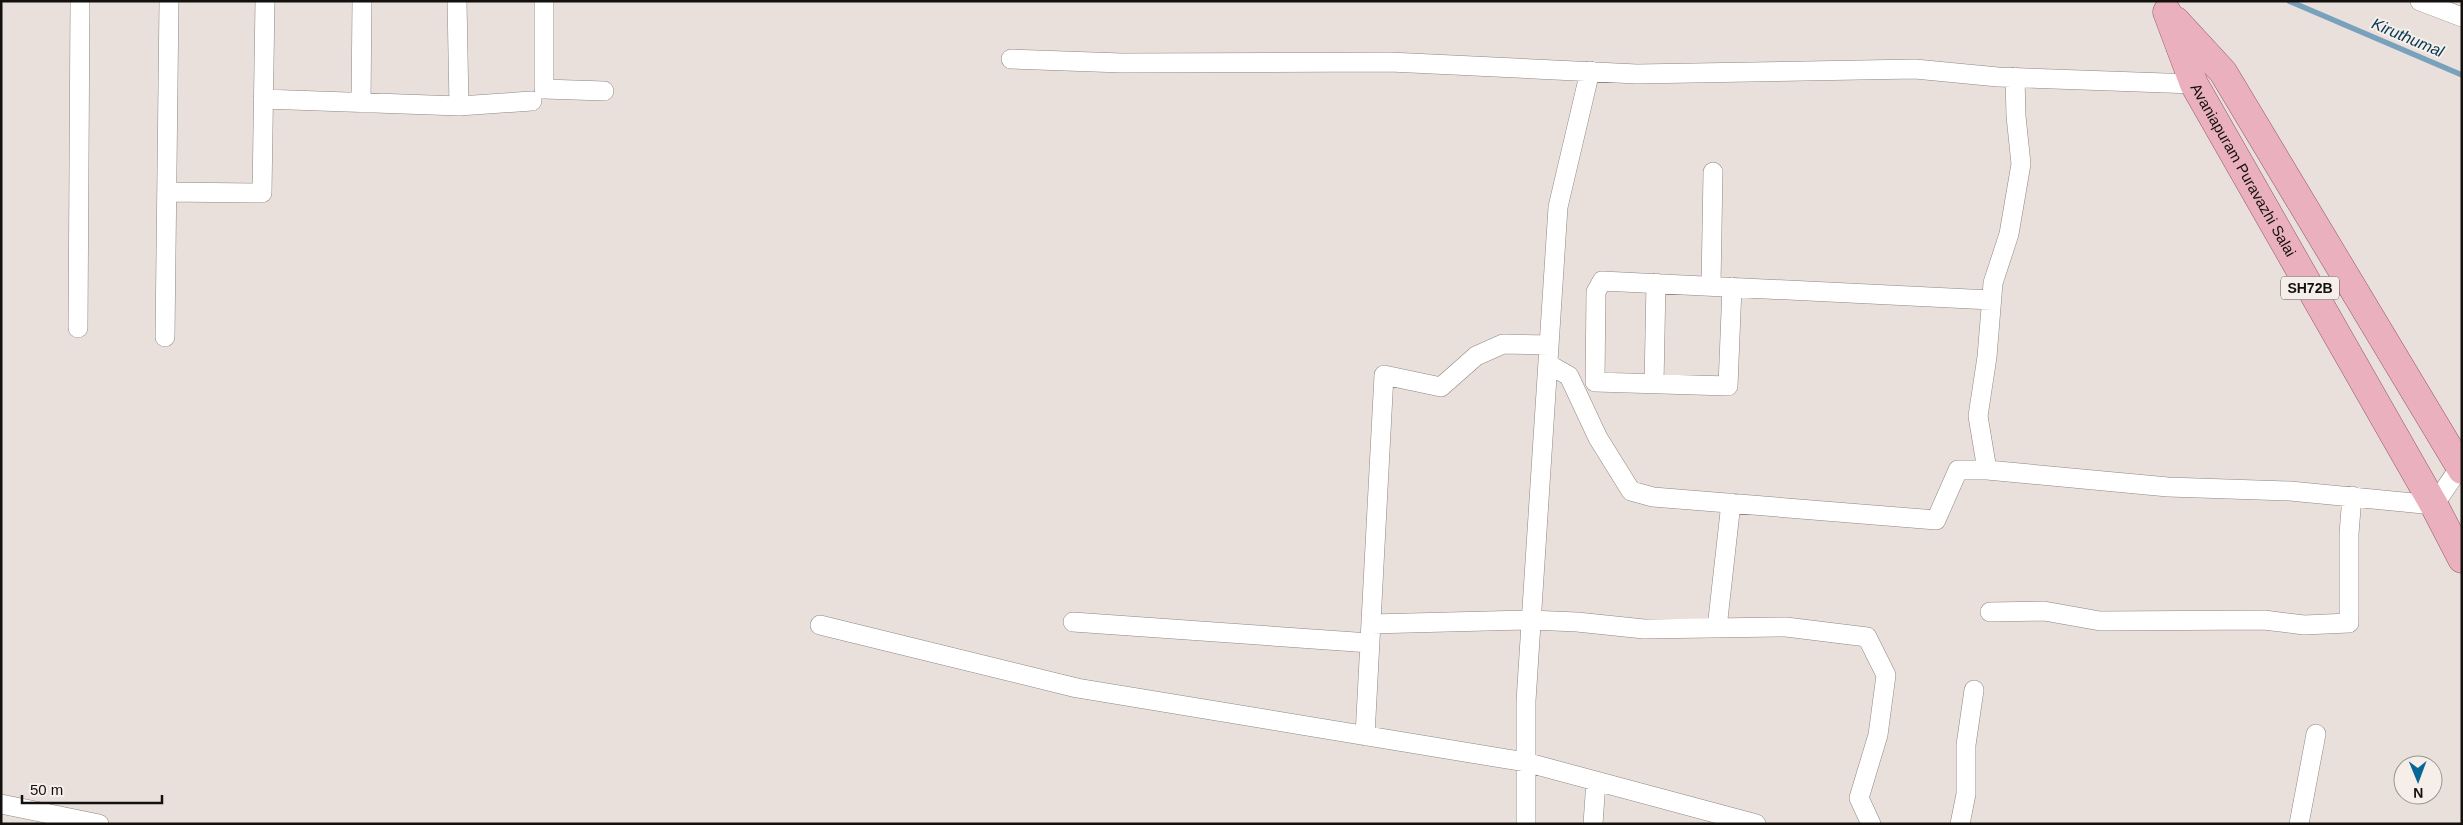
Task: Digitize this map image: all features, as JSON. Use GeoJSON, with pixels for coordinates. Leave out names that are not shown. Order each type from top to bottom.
{"type":"FeatureCollection","features":[{"type":"Feature","properties":{"kind":"main road","name":"Avaniapuram Puravazhi Salai"},"geometry":{"type":"LineString","coordinates":[[2164,6],[2194,84],[2434,505],[2462,560]]}},
{"type":"Feature","properties":{"kind":"main road","name":"Avaniapuram Puravazhi Salai"},"geometry":{"type":"LineString","coordinates":[[2164,6],[2223,72],[2461,467]]}},
{"type":"Feature","properties":{"kind":"street"},"geometry":{"type":"LineString","coordinates":[[78,328],[80,1]]}},
{"type":"Feature","properties":{"kind":"street"},"geometry":{"type":"LineString","coordinates":[[165,337],[169,1]]}},
{"type":"Feature","properties":{"kind":"street"},"geometry":{"type":"LineString","coordinates":[[166,192],[262,193],[265,1]]}},
{"type":"Feature","properties":{"kind":"street"},"geometry":{"type":"LineString","coordinates":[[360,103],[362,1]]}},
{"type":"Feature","properties":{"kind":"street"},"geometry":{"type":"LineString","coordinates":[[457,1],[459,106]]}},
{"type":"Feature","properties":{"kind":"street"},"geometry":{"type":"LineString","coordinates":[[544,1],[544,89],[604,91]]}},
{"type":"Feature","properties":{"kind":"street"},"geometry":{"type":"LineString","coordinates":[[2420,1],[2462,17]]}},
{"type":"Feature","properties":{"kind":"street"},"geometry":{"type":"LineString","coordinates":[[1011,59],[1122,63],[1390,62],[1637,74],[1915,69],[2015,78],[2194,84]]}},
{"type":"Feature","properties":{"kind":"street"},"geometry":{"type":"LineString","coordinates":[[1526,824],[1526,701],[1530,620],[1558,207],[1590,71]]}},
{"type":"Feature","properties":{"kind":"street"},"geometry":{"type":"LineString","coordinates":[[1987,470],[1978,416],[1987,357],[1993,284],[2009,234],[2021,164],[2016,116],[2015,78]]}},
{"type":"Feature","properties":{"kind":"street"},"geometry":{"type":"LineString","coordinates":[[263,99],[459,106],[532,101]]}},
{"type":"Feature","properties":{"kind":"street"},"geometry":{"type":"LineString","coordinates":[[1711,286],[1713,172]]}},
{"type":"Feature","properties":{"kind":"street"},"geometry":{"type":"LineString","coordinates":[[1732,287],[1728,386],[1596,382],[1596,292],[1602,281],[1656,284],[1732,287],[1991,300]]}},
{"type":"Feature","properties":{"kind":"street"},"geometry":{"type":"LineString","coordinates":[[1654,384],[1656,284]]}},
{"type":"Feature","properties":{"kind":"street"},"geometry":{"type":"LineString","coordinates":[[1365,736],[1384,375],[1441,387],[1476,356],[1504,344],[1550,345]]}},
{"type":"Feature","properties":{"kind":"street"},"geometry":{"type":"LineString","coordinates":[[1548,364],[1569,376],[1598,438],[1631,491],[1653,497],[1936,520],[1958,470],[1987,470],[2168,487],[2290,491],[2434,505],[2461,467]]}},
{"type":"Feature","properties":{"kind":"street"},"geometry":{"type":"LineString","coordinates":[[1990,612],[2044,611],[2100,621],[2264,620],[2304,625],[2348,623],[2349,534],[2352,496]]}},
{"type":"Feature","properties":{"kind":"street"},"geometry":{"type":"LineString","coordinates":[[1717,628],[1731,504]]}},
{"type":"Feature","properties":{"kind":"street"},"geometry":{"type":"LineString","coordinates":[[1371,624],[1530,620],[1577,622],[1644,629],[1786,627],[1867,637],[1886,675],[1878,735],[1859,798],[1870,824]]}},
{"type":"Feature","properties":{"kind":"street"},"geometry":{"type":"LineString","coordinates":[[1073,622],[1370,643]]}},
{"type":"Feature","properties":{"kind":"street"},"geometry":{"type":"LineString","coordinates":[[820,625],[1077,688],[1526,762],[1756,824]]}},
{"type":"Feature","properties":{"kind":"street"},"geometry":{"type":"LineString","coordinates":[[1960,824],[1966,794],[1966,744],[1974,690]]}},
{"type":"Feature","properties":{"kind":"street"},"geometry":{"type":"LineString","coordinates":[[2299,824],[2316,734]]}},
{"type":"Feature","properties":{"kind":"street"},"geometry":{"type":"LineString","coordinates":[[1593,824],[1596,781]]}},
{"type":"Feature","properties":{"kind":"street"},"geometry":{"type":"LineString","coordinates":[[1,804],[99,824]]}},
{"type":"Feature","properties":{"kind":"waterway","name":"Kiruthumal"},"geometry":{"type":"LineString","coordinates":[[2289,1],[2462,75]]}}]}
